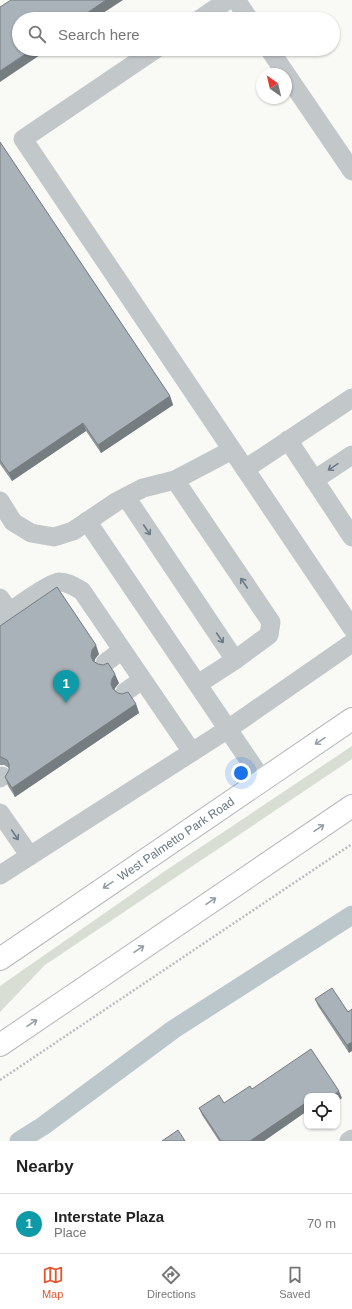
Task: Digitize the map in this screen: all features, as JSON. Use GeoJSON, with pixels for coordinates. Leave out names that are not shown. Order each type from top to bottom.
{"type":"FeatureCollection","features":[{"type":"Feature","properties":{"kind":"main road","name":"West Palmetto Park Road"},"geometry":{"type":"LineString","coordinates":[[0,958],[352,719]]}},
{"type":"Feature","properties":{"kind":"main road"},"geometry":{"type":"LineString","coordinates":[[0,1045],[352,806]]}},
{"type":"Feature","properties":{"kind":"street"},"geometry":{"type":"LineString","coordinates":[[210,12],[228,0]]}},
{"type":"Feature","properties":{"kind":"street"},"geometry":{"type":"LineString","coordinates":[[236,0],[244,12]]}},
{"type":"Feature","properties":{"kind":"street"},"geometry":{"type":"LineString","coordinates":[[146,56],[23,139],[352,628]]}},
{"type":"Feature","properties":{"kind":"street"},"geometry":{"type":"LineString","coordinates":[[274,56],[352,171]]}},
{"type":"Feature","properties":{"kind":"street"},"geometry":{"type":"LineString","coordinates":[[245,468],[352,398]]}},
{"type":"Feature","properties":{"kind":"street"},"geometry":{"type":"LineString","coordinates":[[288,440],[352,537]]}},
{"type":"Feature","properties":{"kind":"street"},"geometry":{"type":"LineString","coordinates":[[0,501],[13,522],[31,533],[54,537],[73,531],[126,497],[143,488],[175,480],[232,450]]}},
{"type":"Feature","properties":{"kind":"street"},"geometry":{"type":"LineString","coordinates":[[314,480],[352,455]]}},
{"type":"Feature","properties":{"kind":"street"},"geometry":{"type":"LineString","coordinates":[[175,480],[271,622],[269,635],[235,660],[198,684]]}},
{"type":"Feature","properties":{"kind":"street"},"geometry":{"type":"LineString","coordinates":[[126,497],[235,660]]}},
{"type":"Feature","properties":{"kind":"street"},"geometry":{"type":"LineString","coordinates":[[87,521],[263,780]]}},
{"type":"Feature","properties":{"kind":"street"},"geometry":{"type":"LineString","coordinates":[[3,610],[58,582],[71,584],[82,591],[192,752]]}},
{"type":"Feature","properties":{"kind":"street"},"geometry":{"type":"LineString","coordinates":[[0,875],[228,729],[352,643]]}},
{"type":"Feature","properties":{"kind":"street"},"geometry":{"type":"LineString","coordinates":[[105,663],[122,650]]}},
{"type":"Feature","properties":{"kind":"street"},"geometry":{"type":"LineString","coordinates":[[125,692],[142,680]]}},
{"type":"Feature","properties":{"kind":"street"},"geometry":{"type":"LineString","coordinates":[[0,813],[30,856]]}},
{"type":"Feature","properties":{"kind":"path"},"geometry":{"type":"LineString","coordinates":[[0,1080],[352,844]]}},
{"type":"Feature","properties":{"kind":"shaded area"},"geometry":{"type":"Polygon","coordinates":[[[352,746],[352,759],[45,965],[0,1012],[0,986],[165,871],[352,746]]]}},
{"type":"Feature","properties":{"kind":"building"},"geometry":{"type":"Polygon","coordinates":[[[11,0],[106,0],[88,12],[12,12],[12,56],[22,56],[0,71],[0,7],[11,0]]]}},
{"type":"Feature","properties":{"kind":"building"},"geometry":{"type":"Polygon","coordinates":[[[0,142],[170,396],[98,445],[83,423],[9,473],[0,460],[0,142]]]}},
{"type":"Feature","properties":{"kind":"building"},"geometry":{"type":"Polygon","coordinates":[[[57,587],[96,645],[92,650],[91,656],[93,661],[103,665],[108,663],[115,674],[111,684],[113,689],[122,694],[128,692],[136,704],[12,788],[5,777],[9,770],[9,764],[7,760],[0,757],[0,626],[57,587]]]}},
{"type":"Feature","properties":{"kind":"building"},"geometry":{"type":"Polygon","coordinates":[[[332,988],[348,1012],[352,1009],[352,1042],[347,1045],[315,999],[332,988]]]}},
{"type":"Feature","properties":{"kind":"building"},"geometry":{"type":"Polygon","coordinates":[[[311,1049],[339,1091],[336,1093],[304,1093],[304,1104],[250,1141],[221,1141],[199,1108],[219,1095],[224,1103],[250,1086],[252,1089],[311,1049]]]}},
{"type":"Feature","properties":{"kind":"building"},"geometry":{"type":"Polygon","coordinates":[[[178,1130],[185,1141],[162,1141],[178,1130]]]}},
{"type":"Feature","properties":{"kind":"waterway"},"geometry":{"type":"LineString","coordinates":[[19,1141],[43,1126],[174,1029],[352,915]]}},
{"type":"Feature","properties":{"kind":"place","name":"Interstate Plaza"},"geometry":{"type":"Point","coordinates":[66,703]}}]}
